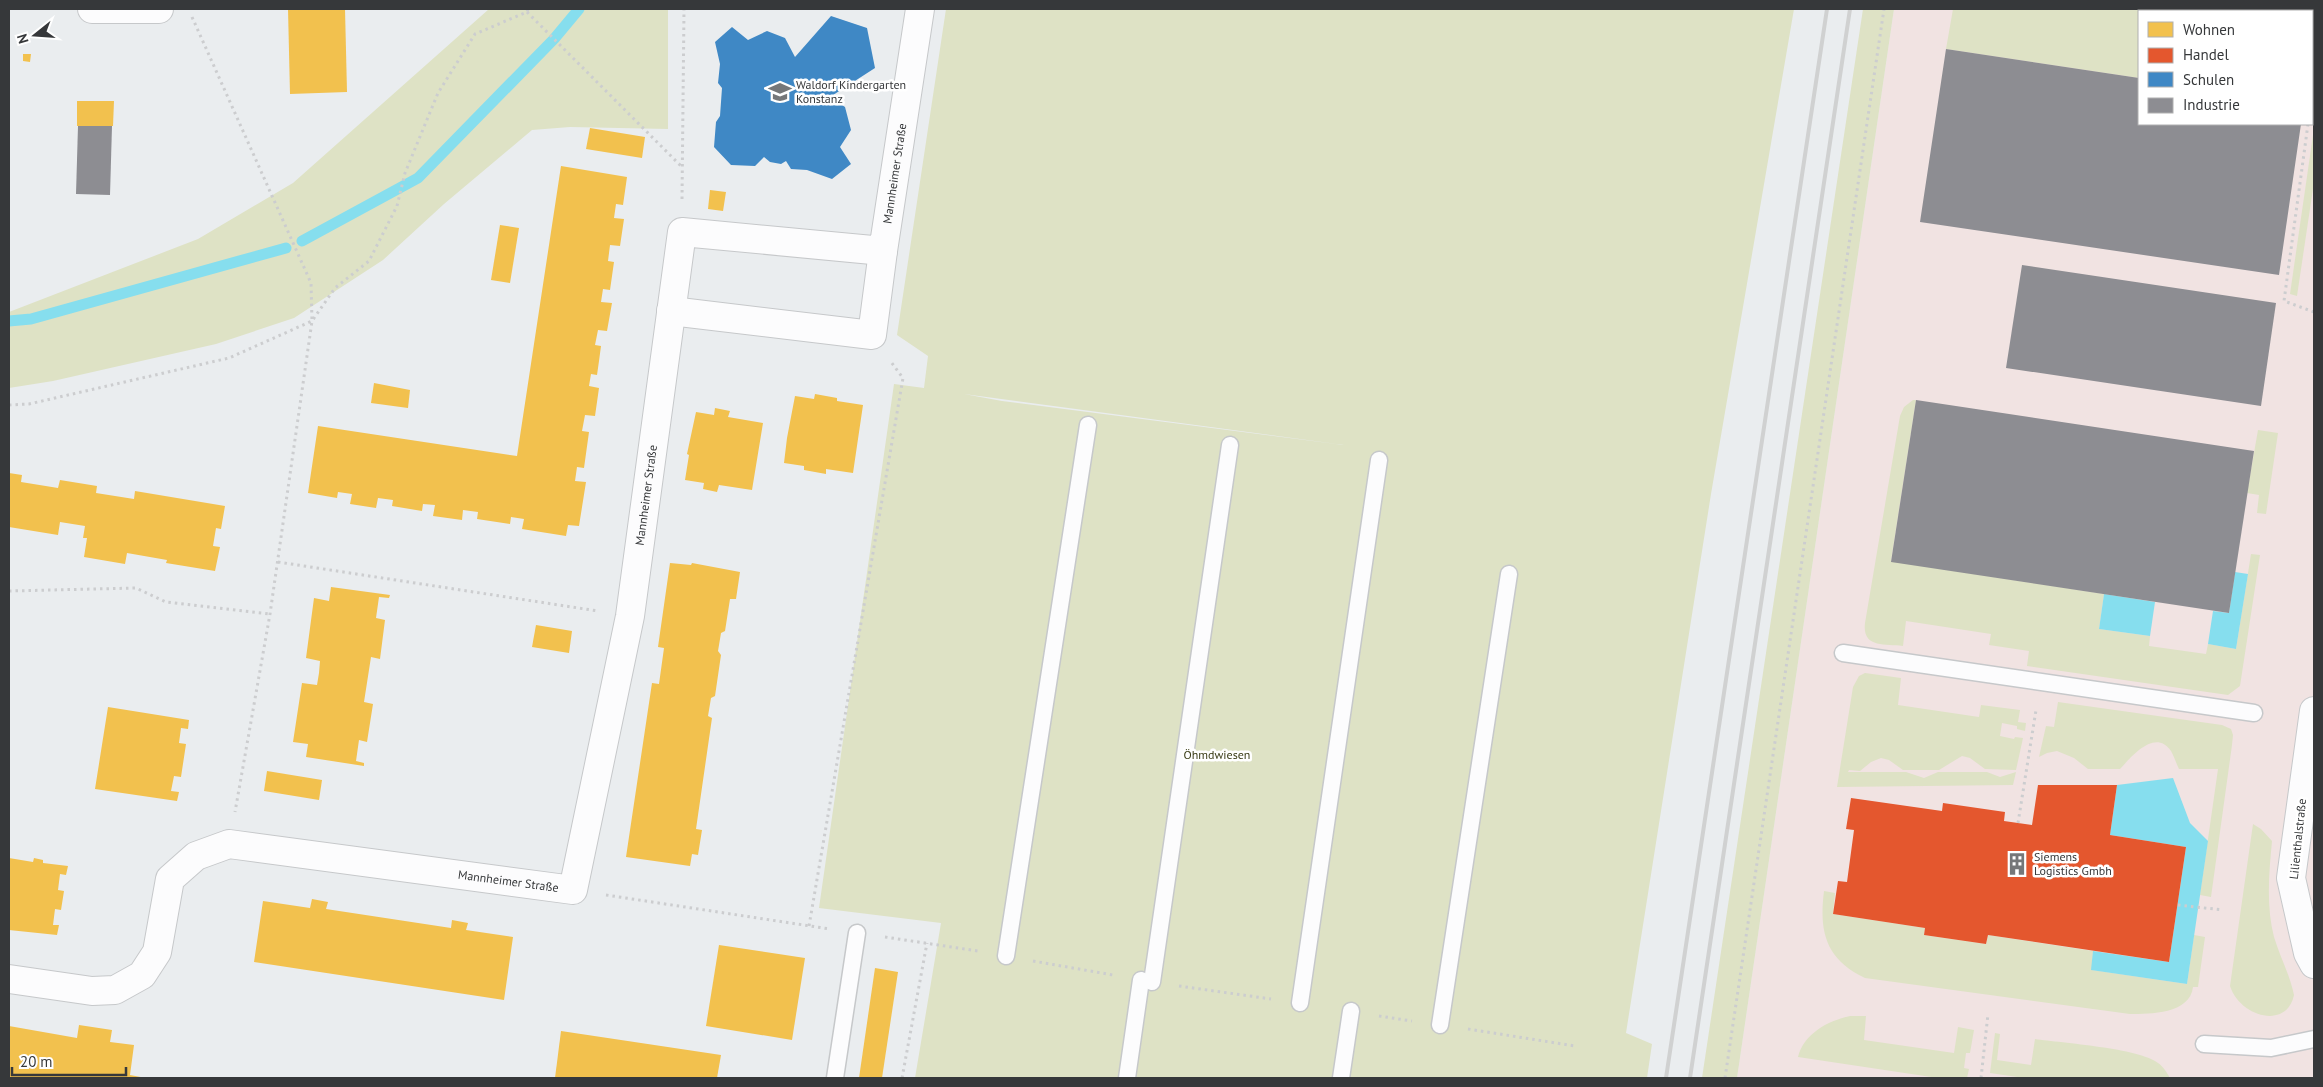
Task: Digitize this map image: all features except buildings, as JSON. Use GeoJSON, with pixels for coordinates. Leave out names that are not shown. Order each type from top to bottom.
{"type":"FeatureCollection","features":[{"type":"Feature","properties":{"kind":"street"},"geometry":{"type":"LineString","coordinates":[[92,9],[159,10]]}},
{"type":"Feature","properties":{"kind":"street","name":"Mannheimer Straße"},"geometry":{"type":"LineString","coordinates":[[671,311],[872,335],[920,9]]}},
{"type":"Feature","properties":{"kind":"street"},"geometry":{"type":"LineString","coordinates":[[682,232],[883,250]]}},
{"type":"Feature","properties":{"kind":"street","name":"Mannheimer Straße"},"geometry":{"type":"LineString","coordinates":[[9,979],[92,991],[115,990],[142,975],[157,952],[170,879],[196,856],[229,844],[573,890],[630,616],[682,232]]}},
{"type":"Feature","properties":{"kind":"street","name":"Lilienthalstraße"},"geometry":{"type":"LineString","coordinates":[[2314,711],[2291,878],[2308,953],[2314,964]]}},
{"type":"Feature","properties":{"kind":"lane"},"geometry":{"type":"LineString","coordinates":[[1006,956],[1088,425]]}},
{"type":"Feature","properties":{"kind":"lane"},"geometry":{"type":"LineString","coordinates":[[1127,1078],[1147,981],[1230,445]]}},
{"type":"Feature","properties":{"kind":"lane"},"geometry":{"type":"LineString","coordinates":[[1300,1003],[1379,460]]}},
{"type":"Feature","properties":{"kind":"lane"},"geometry":{"type":"LineString","coordinates":[[1440,1025],[1509,574]]}},
{"type":"Feature","properties":{"kind":"lane"},"geometry":{"type":"LineString","coordinates":[[1843,653],[2254,713]]}},
{"type":"Feature","properties":{"kind":"lane"},"geometry":{"type":"LineString","coordinates":[[835,1078],[857,933]]}},
{"type":"Feature","properties":{"kind":"lane"},"geometry":{"type":"LineString","coordinates":[[1341,1078],[1351,1011]]}},
{"type":"Feature","properties":{"kind":"lane"},"geometry":{"type":"LineString","coordinates":[[2204,1044],[2271,1048],[2314,1038]]}},
{"type":"Feature","properties":{"kind":"path"},"geometry":{"type":"LineString","coordinates":[[682,232],[684,9]]}},
{"type":"Feature","properties":{"kind":"path"},"geometry":{"type":"LineString","coordinates":[[1725,1078],[1884,9]]}},
{"type":"Feature","properties":{"kind":"path"},"geometry":{"type":"LineString","coordinates":[[159,10],[188,10],[311,283],[312,321],[278,562],[229,844]]}},
{"type":"Feature","properties":{"kind":"path"},"geometry":{"type":"LineString","coordinates":[[9,405],[29,404],[229,358],[312,321],[336,288],[369,262],[397,206],[405,173],[438,94],[475,34],[528,10],[683,167]]}},
{"type":"Feature","properties":{"kind":"path"},"geometry":{"type":"LineString","coordinates":[[2308,125],[2284,301],[2314,312]]}},
{"type":"Feature","properties":{"kind":"path"},"geometry":{"type":"LineString","coordinates":[[809,926],[903,378]]}},
{"type":"Feature","properties":{"kind":"path"},"geometry":{"type":"LineString","coordinates":[[278,562],[630,616]]}},
{"type":"Feature","properties":{"kind":"path"},"geometry":{"type":"LineString","coordinates":[[9,592],[136,588],[166,602],[270,614]]}},
{"type":"Feature","properties":{"kind":"path"},"geometry":{"type":"LineString","coordinates":[[2018,823],[2041,682]]}},
{"type":"Feature","properties":{"kind":"path"},"geometry":{"type":"LineString","coordinates":[[573,890],[927,943],[1147,981],[1300,1003]]}},
{"type":"Feature","properties":{"kind":"path"},"geometry":{"type":"LineString","coordinates":[[2178,905],[2223,910]]}},
{"type":"Feature","properties":{"kind":"path"},"geometry":{"type":"LineString","coordinates":[[902,1078],[927,943]]}},
{"type":"Feature","properties":{"kind":"path"},"geometry":{"type":"LineString","coordinates":[[1351,1011],[1575,1046]]}},
{"type":"Feature","properties":{"kind":"path"},"geometry":{"type":"LineString","coordinates":[[1981,1078],[1988,1014]]}},
{"type":"Feature","properties":{"kind":"shaded area"},"geometry":{"type":"Polygon","coordinates":[[[1894,9],[2314,9],[2314,1078],[1737,1078],[1894,9]]]}},
{"type":"Feature","properties":{"kind":"green space"},"geometry":{"type":"Polygon","coordinates":[[[489,9],[668,9],[668,129],[570,127],[532,130],[444,204],[383,260],[294,318],[216,344],[53,381],[9,388],[9,312],[198,239],[293,183],[489,9]]]}},
{"type":"Feature","properties":{"kind":"green space","name":"Öhmdwiesen"},"geometry":{"type":"Polygon","coordinates":[[[946,9],[1794,9],[1711,494],[1626,1033],[1652,1044],[1647,1078],[915,1078],[941,923],[819,908],[894,384],[924,388],[928,356],[897,335],[946,9]],[[964,394],[1002,401],[1344,445],[964,394]]]}},
{"type":"Feature","properties":{"kind":"green space"},"geometry":{"type":"Polygon","coordinates":[[[1863,9],[1894,9],[1737,1078],[1702,1078],[1863,9]]]}},
{"type":"Feature","properties":{"kind":"green space"},"geometry":{"type":"Polygon","coordinates":[[[1953,9],[2314,10],[2313,24],[2313,10],[2138,10],[2138,78],[1946,49],[1953,9]]]}},
{"type":"Feature","properties":{"kind":"green space"},"geometry":{"type":"Polygon","coordinates":[[[2314,128],[2314,182],[2297,296],[2290,294],[2314,128]]]}},
{"type":"Feature","properties":{"kind":"green space"},"geometry":{"type":"Polygon","coordinates":[[[1913,400],[1916,400],[1891,561],[2104,594],[2099,629],[2150,636],[2149,646],[2206,654],[2208,644],[2236,649],[2251,554],[2260,555],[2240,686],[2228,695],[2027,666],[2029,651],[1989,645],[1991,634],[1906,621],[1903,646],[1871,641],[1865,631],[1865,623],[1900,416],[1904,407],[1913,400]]]}},
{"type":"Feature","properties":{"kind":"green space"},"geometry":{"type":"Polygon","coordinates":[[[2258,430],[2278,433],[2266,514],[2257,513],[2259,495],[2247,493],[2258,430]]]}},
{"type":"Feature","properties":{"kind":"green space"},"geometry":{"type":"Polygon","coordinates":[[[1865,673],[1901,678],[1898,705],[1979,717],[1981,705],[2020,710],[2018,722],[2026,723],[2025,731],[2017,729],[2017,726],[2002,723],[2000,736],[2014,739],[2015,737],[2023,738],[2016,770],[1985,769],[1970,758],[1962,756],[1939,770],[1903,770],[1889,760],[1881,758],[1871,762],[1860,771],[1849,770],[1848,772],[1906,772],[1924,778],[1938,772],[1987,772],[2000,777],[2016,772],[2013,785],[1837,787],[1853,687],[1859,676],[1865,673]]]}},
{"type":"Feature","properties":{"kind":"green space"},"geometry":{"type":"Polygon","coordinates":[[[2058,702],[2222,725],[2231,729],[2233,735],[2232,745],[2211,897],[2200,895],[2218,769],[2179,769],[2171,751],[2165,745],[2158,742],[2144,746],[2120,769],[2088,769],[2074,758],[2057,751],[2039,757],[2046,726],[2054,727],[2058,702]]]}},
{"type":"Feature","properties":{"kind":"green space"},"geometry":{"type":"Polygon","coordinates":[[[2253,824],[2261,829],[2272,841],[2269,889],[2271,925],[2294,995],[2290,1006],[2282,1013],[2273,1016],[2253,1012],[2235,997],[2230,986],[2253,824]]]}},
{"type":"Feature","properties":{"kind":"green space"},"geometry":{"type":"Polygon","coordinates":[[[1824,891],[1835,893],[1833,914],[1925,928],[1924,935],[1986,944],[1988,935],[2093,951],[2092,970],[2187,984],[2194,935],[2205,937],[2198,987],[2193,987],[2185,1003],[2168,1011],[2130,1014],[1865,978],[1841,962],[1833,953],[1824,931],[1824,891]]]}},
{"type":"Feature","properties":{"kind":"green space"},"geometry":{"type":"Polygon","coordinates":[[[1850,1016],[1866,1016],[1864,1040],[1954,1053],[1958,1027],[1974,1030],[1970,1053],[1966,1053],[1964,1068],[1969,1069],[1967,1078],[1938,1078],[1798,1057],[1805,1042],[1811,1035],[1833,1021],[1850,1016]]]}},
{"type":"Feature","properties":{"kind":"green space"},"geometry":{"type":"Polygon","coordinates":[[[1995,1033],[2000,1034],[1997,1060],[2031,1065],[2035,1039],[2135,1053],[2158,1063],[2170,1078],[2024,1078],[1990,1073],[1995,1033]]]}},
{"type":"Feature","properties":{"kind":"water"},"geometry":{"type":"Polygon","coordinates":[[[2235,572],[2248,574],[2236,649],[2208,644],[2213,611],[2229,613],[2235,572]]]}},
{"type":"Feature","properties":{"kind":"water"},"geometry":{"type":"Polygon","coordinates":[[[2104,594],[2155,602],[2150,636],[2099,629],[2104,594]]]}},
{"type":"Feature","properties":{"kind":"water"},"geometry":{"type":"Polygon","coordinates":[[[2173,778],[2190,823],[2208,841],[2187,984],[2091,970],[2093,951],[2169,962],[2186,847],[2110,835],[2117,785],[2173,778]]]}},
{"type":"Feature","properties":{"kind":"waterway"},"geometry":{"type":"LineString","coordinates":[[302,241],[418,178],[554,39],[579,9]]}},
{"type":"Feature","properties":{"kind":"waterway"},"geometry":{"type":"LineString","coordinates":[[9,321],[31,319],[286,248]]}},
{"type":"Feature","properties":{"kind":"railway"},"geometry":{"type":"LineString","coordinates":[[1666,1078],[1827,9]]}},
{"type":"Feature","properties":{"kind":"railway"},"geometry":{"type":"LineString","coordinates":[[1690,1078],[1850,9]]}},
{"type":"Feature","properties":{"kind":"place","name":"Waldorf Kindergarten Konstanz"},"geometry":{"type":"Point","coordinates":[780,92]}},
{"type":"Feature","properties":{"kind":"place","name":"Siemens Logistics Gmbh"},"geometry":{"type":"Point","coordinates":[2017,864]}}]}
